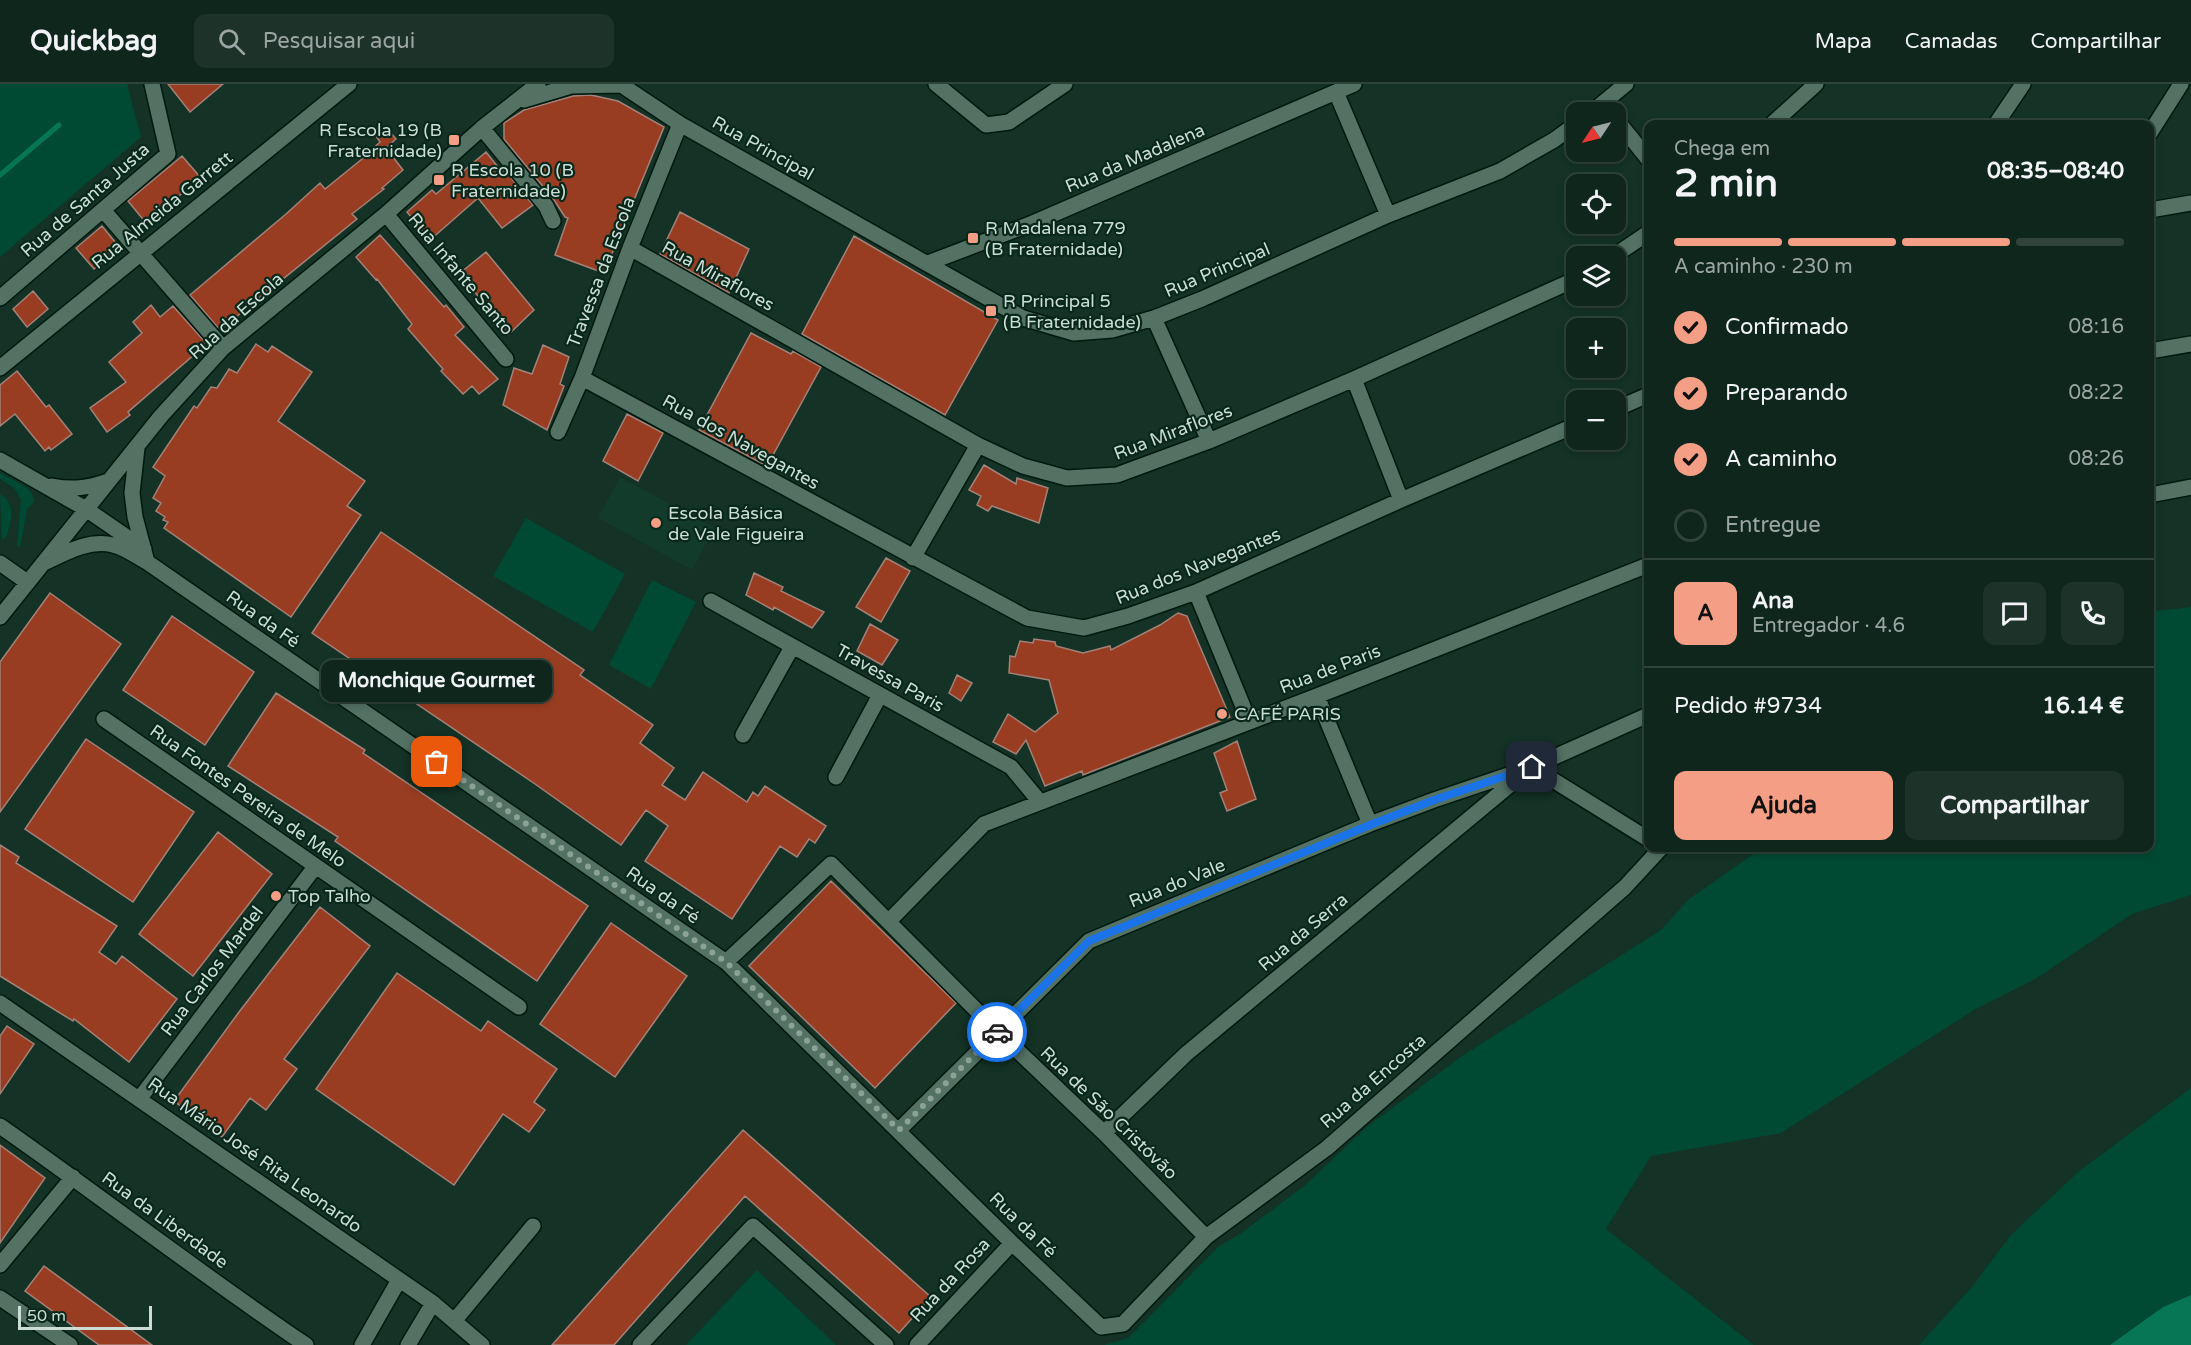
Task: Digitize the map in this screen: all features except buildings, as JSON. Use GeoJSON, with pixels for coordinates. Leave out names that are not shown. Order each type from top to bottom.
{"type":"FeatureCollection","features":[{"type":"Feature","properties":{"kind":"street","name":"Rua de Santa Justa"},"geometry":{"type":"LineString","coordinates":[[0,298],[168,154],[152,84]]}},
{"type":"Feature","properties":{"kind":"street","name":"Rua Almeida Garrett"},"geometry":{"type":"LineString","coordinates":[[0,368],[349,84]]}},
{"type":"Feature","properties":{"kind":"street","name":"Rua da Escola"},"geometry":{"type":"LineString","coordinates":[[0,617],[218,343],[386,214],[482,128],[538,84]]}},
{"type":"Feature","properties":{"kind":"street"},"geometry":{"type":"LineString","coordinates":[[515,103],[571,86],[621,84]]}},
{"type":"Feature","properties":{"kind":"street","name":"Rua Principal"},"geometry":{"type":"LineString","coordinates":[[621,84],[680,124],[1023,318],[1074,333],[1112,330],[1154,318],[1202,299],[1388,215],[1500,171],[1566,131]]}},
{"type":"Feature","properties":{"kind":"street"},"geometry":{"type":"LineString","coordinates":[[936,84],[986,124],[1009,122],[1065,84]]}},
{"type":"Feature","properties":{"kind":"street","name":"Rua da Madalena"},"geometry":{"type":"LineString","coordinates":[[928,263],[1033,223],[1354,84]]}},
{"type":"Feature","properties":{"kind":"street"},"geometry":{"type":"LineString","coordinates":[[1609,102],[1626,84]]}},
{"type":"Feature","properties":{"kind":"street"},"geometry":{"type":"LineString","coordinates":[[1776,120],[1816,84]]}},
{"type":"Feature","properties":{"kind":"street"},"geometry":{"type":"LineString","coordinates":[[1999,120],[2023,84]]}},
{"type":"Feature","properties":{"kind":"street"},"geometry":{"type":"LineString","coordinates":[[2154,127],[2181,84]]}},
{"type":"Feature","properties":{"kind":"street"},"geometry":{"type":"LineString","coordinates":[[1336,92],[1388,215]]}},
{"type":"Feature","properties":{"kind":"street","name":"Travessa da Escola"},"geometry":{"type":"LineString","coordinates":[[558,432],[582,378],[680,124]]}},
{"type":"Feature","properties":{"kind":"street"},"geometry":{"type":"LineString","coordinates":[[482,128],[546,206],[553,221]]}},
{"type":"Feature","properties":{"kind":"street"},"geometry":{"type":"LineString","coordinates":[[1626,132],[1644,154]]}},
{"type":"Feature","properties":{"kind":"street"},"geometry":{"type":"LineString","coordinates":[[2154,209],[2191,203]]}},
{"type":"Feature","properties":{"kind":"street"},"geometry":{"type":"LineString","coordinates":[[103,210],[218,343]]}},
{"type":"Feature","properties":{"kind":"street","name":"Rua Infante Santo"},"geometry":{"type":"LineString","coordinates":[[386,214],[506,359]]}},
{"type":"Feature","properties":{"kind":"street"},"geometry":{"type":"LineString","coordinates":[[1626,248],[1644,236]]}},
{"type":"Feature","properties":{"kind":"street","name":"Rua Miraflores"},"geometry":{"type":"LineString","coordinates":[[630,249],[978,445],[1023,466],[1067,478],[1117,475],[1209,441],[1354,379],[1566,284]]}},
{"type":"Feature","properties":{"kind":"street"},"geometry":{"type":"LineString","coordinates":[[1154,318],[1209,441]]}},
{"type":"Feature","properties":{"kind":"street"},"geometry":{"type":"LineString","coordinates":[[2154,350],[2191,344]]}},
{"type":"Feature","properties":{"kind":"street","name":"Rua dos Navegantes"},"geometry":{"type":"LineString","coordinates":[[582,378],[1027,618],[1084,628],[1128,616],[1196,592],[1566,429]]}},
{"type":"Feature","properties":{"kind":"street"},"geometry":{"type":"LineString","coordinates":[[1354,379],[1401,500]]}},
{"type":"Feature","properties":{"kind":"street"},"geometry":{"type":"LineString","coordinates":[[1626,405],[1644,397]]}},
{"type":"Feature","properties":{"kind":"street"},"geometry":{"type":"LineString","coordinates":[[138,445],[132,494],[135,517],[146,556]]}},
{"type":"Feature","properties":{"kind":"street"},"geometry":{"type":"LineString","coordinates":[[913,558],[978,445]]}},
{"type":"Feature","properties":{"kind":"street","name":"Rua da Fé"},"geometry":{"type":"LineString","coordinates":[[0,460],[86,509],[146,556],[726,962],[1012,1243],[1101,1327]]}},
{"type":"Feature","properties":{"kind":"street","name":"Rua da Fé"},"geometry":{"type":"LineString","coordinates":[[42,484],[72,489],[88,488],[110,479]]}},
{"type":"Feature","properties":{"kind":"street"},"geometry":{"type":"LineString","coordinates":[[2154,494],[2191,487]]}},
{"type":"Feature","properties":{"kind":"street","name":"Rua da Fé"},"geometry":{"type":"LineString","coordinates":[[40,566],[69,551],[93,544],[114,544],[146,556]]}},
{"type":"Feature","properties":{"kind":"street"},"geometry":{"type":"LineString","coordinates":[[0,563],[27,582]]}},
{"type":"Feature","properties":{"kind":"street","name":"Rua de Paris"},"geometry":{"type":"LineString","coordinates":[[889,921],[984,824],[1644,567]]}},
{"type":"Feature","properties":{"kind":"street"},"geometry":{"type":"LineString","coordinates":[[1196,592],[1249,721]]}},
{"type":"Feature","properties":{"kind":"street","name":"Travessa Paris"},"geometry":{"type":"LineString","coordinates":[[711,601],[1011,767],[1040,802]]}},
{"type":"Feature","properties":{"kind":"street"},"geometry":{"type":"LineString","coordinates":[[743,735],[792,647]]}},
{"type":"Feature","properties":{"kind":"street"},"geometry":{"type":"LineString","coordinates":[[836,777],[880,695]]}},
{"type":"Feature","properties":{"kind":"street"},"geometry":{"type":"LineString","coordinates":[[1317,696],[1370,825]]}},
{"type":"Feature","properties":{"kind":"street"},"geometry":{"type":"LineString","coordinates":[[1532,767],[1644,717]]}},
{"type":"Feature","properties":{"kind":"street","name":"Rua Fontes Pereira de Melo"},"geometry":{"type":"LineString","coordinates":[[104,719],[519,1007]]}},
{"type":"Feature","properties":{"kind":"street"},"geometry":{"type":"LineString","coordinates":[[1532,767],[1644,837]]}},
{"type":"Feature","properties":{"kind":"street","name":"Rua do Vale"},"geometry":{"type":"LineString","coordinates":[[899,1130],[1089,941],[1370,825],[1434,800],[1532,767]]}},
{"type":"Feature","properties":{"kind":"street","name":"Rua da Serra"},"geometry":{"type":"LineString","coordinates":[[1104,1132],[1186,1054],[1532,767]]}},
{"type":"Feature","properties":{"kind":"street","name":"Rua da Encosta"},"geometry":{"type":"LineString","coordinates":[[1101,1327],[1123,1324],[1206,1237],[1327,1148],[1625,888],[1657,852]]}},
{"type":"Feature","properties":{"kind":"street","name":"Rua de São Cristóvão"},"geometry":{"type":"LineString","coordinates":[[726,962],[831,864],[997,1031],[1104,1132],[1206,1237]]}},
{"type":"Feature","properties":{"kind":"street","name":"Rua Carlos Mardel"},"geometry":{"type":"LineString","coordinates":[[140,1098],[315,867]]}},
{"type":"Feature","properties":{"kind":"street","name":"Rua Mário José Rita Leonardo"},"geometry":{"type":"LineString","coordinates":[[1,1005],[140,1098],[433,1303],[482,1345]]}},
{"type":"Feature","properties":{"kind":"street","name":"Rua da Liberdade"},"geometry":{"type":"LineString","coordinates":[[0,1126],[253,1310],[306,1345]]}},
{"type":"Feature","properties":{"kind":"street"},"geometry":{"type":"LineString","coordinates":[[0,1265],[73,1177]]}},
{"type":"Feature","properties":{"kind":"street"},"geometry":{"type":"LineString","coordinates":[[455,1320],[533,1226]]}},
{"type":"Feature","properties":{"kind":"street"},"geometry":{"type":"LineString","coordinates":[[640,1345],[753,1226],[886,1345]]}},
{"type":"Feature","properties":{"kind":"street","name":"Rua da Rosa"},"geometry":{"type":"LineString","coordinates":[[917,1345],[1012,1243]]}},
{"type":"Feature","properties":{"kind":"street"},"geometry":{"type":"LineString","coordinates":[[362,1345],[399,1280]]}},
{"type":"Feature","properties":{"kind":"street"},"geometry":{"type":"LineString","coordinates":[[0,1298],[70,1345]]}},
{"type":"Feature","properties":{"kind":"street"},"geometry":{"type":"LineString","coordinates":[[408,1345],[433,1303]]}},
{"type":"Feature","properties":{"kind":"shaded area"},"geometry":{"type":"Polygon","coordinates":[[[0,84],[127,84],[141,137],[0,257],[0,84]]]}},
{"type":"Feature","properties":{"kind":"shaded area"},"geometry":{"type":"Polygon","coordinates":[[[0,473],[22,484],[33,497],[34,502],[27,509],[20,548],[17,546],[21,500],[14,488],[0,479],[0,473]]]}},
{"type":"Feature","properties":{"kind":"shaded area","name":"Escola Básica de Vale Figueira"},"geometry":{"type":"Polygon","coordinates":[[[620,477],[714,528],[692,570],[598,518],[620,477]]]}},
{"type":"Feature","properties":{"kind":"shaded area"},"geometry":{"type":"Polygon","coordinates":[[[0,494],[11,508],[10,525],[6,537],[2,540],[0,494]]]}},
{"type":"Feature","properties":{"kind":"shaded area"},"geometry":{"type":"Polygon","coordinates":[[[526,518],[625,574],[593,632],[493,576],[526,518]]]}},
{"type":"Feature","properties":{"kind":"shaded area"},"geometry":{"type":"Polygon","coordinates":[[[652,580],[696,602],[651,689],[609,665],[652,580]]]}},
{"type":"Feature","properties":{"kind":"shaded area"},"geometry":{"type":"Polygon","coordinates":[[[2191,607],[2191,895],[2132,914],[2037,978],[1974,1010],[1781,1133],[1651,1156],[1606,1229],[1754,1345],[1104,1345],[1128,1338],[1219,1246],[1240,1234],[1304,1186],[1368,1126],[1462,1056],[1661,930],[1689,899],[1756,852],[2154,852],[2154,612],[2191,607]]]}},
{"type":"Feature","properties":{"kind":"shaded area"},"geometry":{"type":"Polygon","coordinates":[[[2191,1088],[2191,1295],[2163,1307],[2110,1345],[1919,1345],[1971,1288],[2011,1235],[2078,1172],[2191,1088]]]}},
{"type":"Feature","properties":{"kind":"shaded area"},"geometry":{"type":"Polygon","coordinates":[[[757,1270],[836,1345],[686,1345],[757,1270]]]}},
{"type":"Feature","properties":{"kind":"shaded area"},"geometry":{"type":"Polygon","coordinates":[[[2191,1295],[2191,1345],[2110,1345],[2163,1307],[2191,1295]]]}},
{"type":"Feature","properties":{"kind":"waterway"},"geometry":{"type":"LineString","coordinates":[[0,175],[59,125]]}},
{"type":"Feature","properties":{"kind":"way so far"},"geometry":{"type":"LineString","coordinates":[[437,762],[726,962],[899,1130],[997,1032]]}},
{"type":"Feature","properties":{"kind":"place","name":"R Escola 19 (B Fraternidade)"},"geometry":{"type":"Point","coordinates":[454,140]}},
{"type":"Feature","properties":{"kind":"place","name":"R Escola 10 (B Fraternidade)"},"geometry":{"type":"Point","coordinates":[439,180]}},
{"type":"Feature","properties":{"kind":"place","name":"R Madalena 779 (B Fraternidade)"},"geometry":{"type":"Point","coordinates":[973,238]}},
{"type":"Feature","properties":{"kind":"place","name":"R Principal 5 (B Fraternidade)"},"geometry":{"type":"Point","coordinates":[991,311]}},
{"type":"Feature","properties":{"kind":"place","name":"Escola Básica de Vale Figueira"},"geometry":{"type":"Point","coordinates":[656,523]}},
{"type":"Feature","properties":{"kind":"place","name":"CAFÉ PARIS"},"geometry":{"type":"Point","coordinates":[1222,714]}},
{"type":"Feature","properties":{"kind":"place","name":"Monchique Gourmet"},"geometry":{"type":"Point","coordinates":[437,762]}},
{"type":"Feature","properties":{"kind":"place","name":"Top Talho"},"geometry":{"type":"Point","coordinates":[276,896]}},
{"type":"Feature","properties":{"kind":"route"},"geometry":{"type":"LineString","coordinates":[[997,1032],[1089,941],[1370,825],[1434,800],[1532,767]]}}]}
